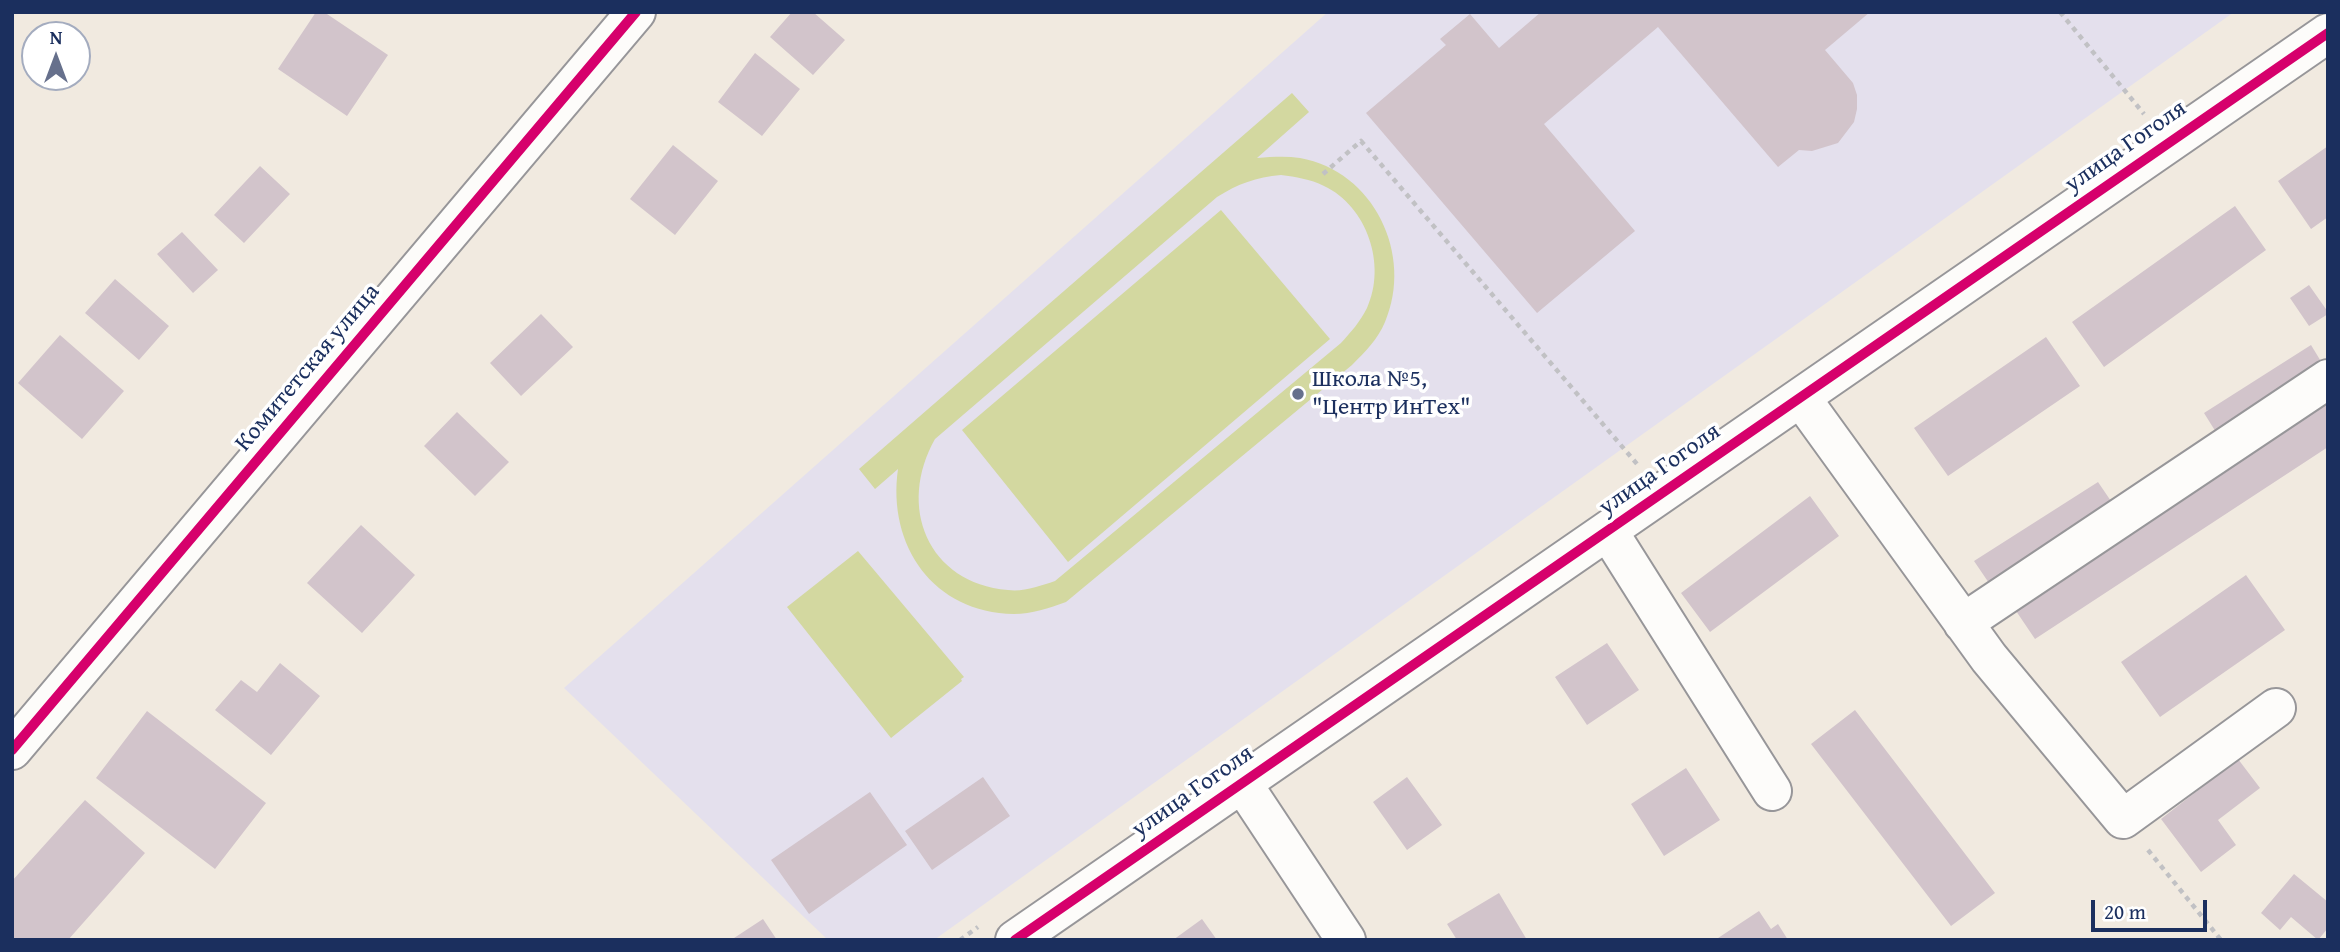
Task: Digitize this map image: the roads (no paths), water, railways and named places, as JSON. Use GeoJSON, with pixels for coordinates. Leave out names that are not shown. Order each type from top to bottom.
{"type":"FeatureCollection","features":[{"type":"Feature","properties":{"kind":"street","name":"Комитетская улица"},"geometry":{"type":"LineString","coordinates":[[12,750],[636,12]]}},
{"type":"Feature","properties":{"kind":"street","name":"улица Гоголя"},"geometry":{"type":"LineString","coordinates":[[999,932],[1242,783],[2328,33]]}},
{"type":"Feature","properties":{"kind":"street"},"geometry":{"type":"LineString","coordinates":[[1963,623],[2328,379]]}},
{"type":"Feature","properties":{"kind":"street"},"geometry":{"type":"LineString","coordinates":[[1801,398],[1989,658],[2123,819],[2276,709]]}},
{"type":"Feature","properties":{"kind":"street"},"geometry":{"type":"LineString","coordinates":[[1608,531],[1772,791]]}},
{"type":"Feature","properties":{"kind":"street"},"geometry":{"type":"LineString","coordinates":[[1242,783],[1346,940]]}},
{"type":"Feature","properties":{"kind":"place","name":"Школа №5, \"Центр ИнТех\""},"geometry":{"type":"Point","coordinates":[1298,394]}}]}
